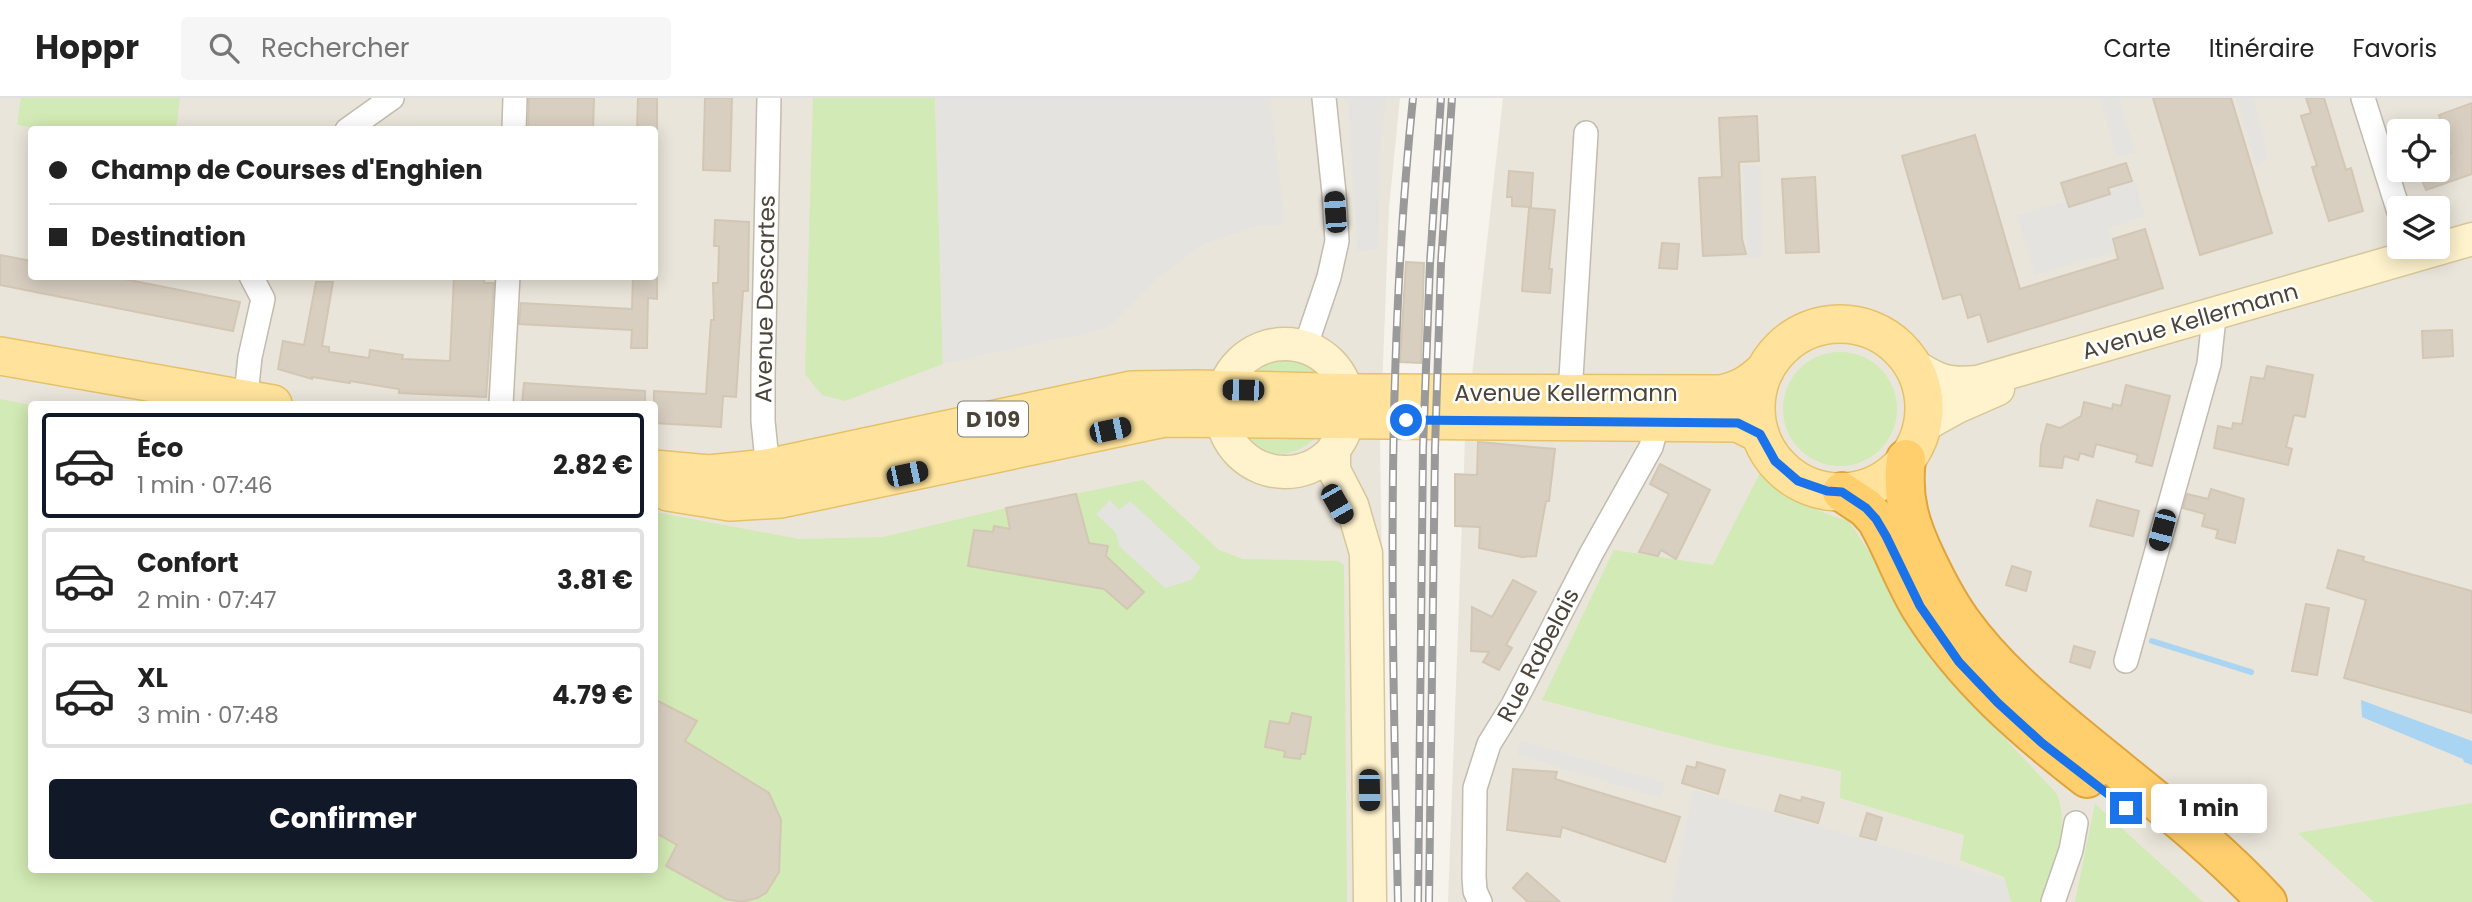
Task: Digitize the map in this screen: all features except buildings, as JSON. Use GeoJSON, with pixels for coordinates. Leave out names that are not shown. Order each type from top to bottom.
{"type":"FeatureCollection","features":[{"type":"Feature","properties":{"kind":"highway"},"geometry":{"type":"LineString","coordinates":[[1914,443],[1903,483],[1908,515],[1936,579],[1962,622],[2004,671],[2046,711],[2213,849],[2267,902]]}},
{"type":"Feature","properties":{"kind":"highway"},"geometry":{"type":"LineString","coordinates":[[1842,492],[1857,501],[1876,519],[1920,606],[1959,662],[1981,686],[2042,743],[2143,822],[2231,902]]}},
{"type":"Feature","properties":{"kind":"main road"},"geometry":{"type":"LineString","coordinates":[[1851,325],[1872,330],[1887,338],[1910,363],[1921,387],[1923,414],[1914,443],[1878,483],[1855,491],[1842,492],[1812,487],[1786,472],[1766,449],[1760,434],[1756,402],[1765,370],[1791,340],[1816,327],[1851,325]]}},
{"type":"Feature","properties":{"kind":"main road"},"geometry":{"type":"LineString","coordinates":[[0,356],[248,401]]}},
{"type":"Feature","properties":{"kind":"main road"},"geometry":{"type":"LineString","coordinates":[[0,370],[172,401]]}},
{"type":"Feature","properties":{"kind":"main road","name":"Avenue Kellermann"},"geometry":{"type":"LineString","coordinates":[[1343,420],[1570,394],[1721,394],[1750,384],[1765,370]]}},
{"type":"Feature","properties":{"kind":"main road","name":"Avenue Kellermann"},"geometry":{"type":"LineString","coordinates":[[658,469],[828,490],[1222,405],[1343,420],[1738,423],[1760,434]]}},
{"type":"Feature","properties":{"kind":"main road","name":"Avenue Kellermann"},"geometry":{"type":"LineString","coordinates":[[658,491],[730,502],[769,484]]}},
{"type":"Feature","properties":{"kind":"street"},"geometry":{"type":"LineString","coordinates":[[353,126],[393,98]]}},
{"type":"Feature","properties":{"kind":"street"},"geometry":{"type":"LineString","coordinates":[[514,126],[515,98]]}},
{"type":"Feature","properties":{"kind":"street","name":"Avenue Descartes"},"geometry":{"type":"LineString","coordinates":[[769,98],[763,375],[769,484]]}},
{"type":"Feature","properties":{"kind":"street"},"geometry":{"type":"LineString","coordinates":[[1306,348],[1329,277],[1337,241],[1324,98]]}},
{"type":"Feature","properties":{"kind":"street"},"geometry":{"type":"LineString","coordinates":[[2363,98],[2394,196]]}},
{"type":"Feature","properties":{"kind":"street"},"geometry":{"type":"LineString","coordinates":[[1570,394],[1586,133]]}},
{"type":"Feature","properties":{"kind":"street","name":"Avenue Kellermann"},"geometry":{"type":"LineString","coordinates":[[2450,244],[2472,239]]}},
{"type":"Feature","properties":{"kind":"street","name":"Avenue Kellermann"},"geometry":{"type":"LineString","coordinates":[[1910,363],[1933,378],[1955,384],[1977,382],[2472,251]]}},
{"type":"Feature","properties":{"kind":"street","name":"Avenue Kellermann"},"geometry":{"type":"LineString","coordinates":[[1914,443],[1981,395],[2212,321],[2390,259]]}},
{"type":"Feature","properties":{"kind":"street"},"geometry":{"type":"LineString","coordinates":[[253,280],[263,299],[250,357],[254,401]]}},
{"type":"Feature","properties":{"kind":"street"},"geometry":{"type":"LineString","coordinates":[[501,401],[508,280]]}},
{"type":"Feature","properties":{"kind":"street"},"geometry":{"type":"LineString","coordinates":[[2126,662],[2209,364],[2212,321]]}},
{"type":"Feature","properties":{"kind":"street"},"geometry":{"type":"LineString","coordinates":[[1343,420],[1315,464],[1298,470],[1269,470],[1247,459],[1231,442],[1222,405],[1230,374],[1244,358],[1262,348],[1282,344],[1306,348],[1328,361],[1340,375],[1343,420],[1334,470],[1352,505],[1366,553],[1370,902]]}},
{"type":"Feature","properties":{"kind":"street","name":"Rue Rabelais"},"geometry":{"type":"LineString","coordinates":[[1480,902],[1475,891],[1474,877],[1475,788],[1489,744],[1513,705],[1591,554],[1651,447],[1658,422]]}},
{"type":"Feature","properties":{"kind":"street"},"geometry":{"type":"LineString","coordinates":[[1298,470],[1318,480],[1337,504],[1366,553]]}},
{"type":"Feature","properties":{"kind":"street"},"geometry":{"type":"LineString","coordinates":[[2053,902],[2071,850],[2076,823]]}},
{"type":"Feature","properties":{"kind":"shaded area"},"geometry":{"type":"Polygon","coordinates":[[[0,98],[1400,98],[1389,208],[1380,444],[1387,902],[0,902],[0,98]]]}},
{"type":"Feature","properties":{"kind":"shaded area"},"geometry":{"type":"Polygon","coordinates":[[[935,98],[1270,98],[1285,224],[1254,227],[1202,245],[1159,277],[1107,329],[943,364],[935,98]]]}},
{"type":"Feature","properties":{"kind":"shaded area"},"geometry":{"type":"Polygon","coordinates":[[[1348,98],[1386,98],[1381,142],[1378,250],[1357,251],[1348,98]]]}},
{"type":"Feature","properties":{"kind":"shaded area"},"geometry":{"type":"Polygon","coordinates":[[[1503,98],[2472,98],[2472,902],[1448,902],[1465,439],[1503,98]]]}},
{"type":"Feature","properties":{"kind":"shaded area"},"geometry":{"type":"Polygon","coordinates":[[[2100,98],[2119,98],[2135,153],[2117,158],[2100,98]]]}},
{"type":"Feature","properties":{"kind":"shaded area"},"geometry":{"type":"Polygon","coordinates":[[[2236,98],[2253,98],[2268,156],[2257,167],[2236,98]]]}},
{"type":"Feature","properties":{"kind":"shaded area"},"geometry":{"type":"Polygon","coordinates":[[[1743,165],[1761,165],[1762,256],[1747,258],[1743,165]]]}},
{"type":"Feature","properties":{"kind":"shaded area"},"geometry":{"type":"Polygon","coordinates":[[[2135,181],[2145,217],[2108,228],[2114,252],[2035,275],[2017,215],[2135,181]]]}},
{"type":"Feature","properties":{"kind":"shaded area"},"geometry":{"type":"Polygon","coordinates":[[[1110,500],[1119,510],[1130,501],[1201,567],[1191,580],[1165,588],[1119,546],[1116,533],[1096,514],[1110,500]]]}},
{"type":"Feature","properties":{"kind":"shaded area"},"geometry":{"type":"Polygon","coordinates":[[[1520,740],[1666,783],[1660,798],[1518,755],[1520,740]]]}},
{"type":"Feature","properties":{"kind":"shaded area"},"geometry":{"type":"Polygon","coordinates":[[[1693,790],[2005,880],[2010,902],[1671,902],[1693,790]]]}},
{"type":"Feature","properties":{"kind":"green space"},"geometry":{"type":"Polygon","coordinates":[[[21,98],[180,98],[176,126],[17,125],[21,98]]]}},
{"type":"Feature","properties":{"kind":"green space"},"geometry":{"type":"Polygon","coordinates":[[[813,98],[935,98],[943,364],[845,401],[822,395],[805,374],[813,98]]]}},
{"type":"Feature","properties":{"kind":"green space"},"geometry":{"type":"Polygon","coordinates":[[[1840,352],[1862,357],[1880,369],[1892,387],[1897,409],[1892,431],[1880,449],[1862,461],[1840,466],[1818,461],[1800,449],[1788,431],[1783,409],[1788,387],[1800,369],[1818,357],[1840,352]]]}},
{"type":"Feature","properties":{"kind":"green space"},"geometry":{"type":"Polygon","coordinates":[[[1283,355],[1304,361],[1319,374],[1238,380],[1258,362],[1283,355]]]}},
{"type":"Feature","properties":{"kind":"green space"},"geometry":{"type":"Polygon","coordinates":[[[0,399],[28,404],[28,873],[658,873],[658,513],[799,539],[883,537],[1143,480],[1219,550],[1243,559],[1338,561],[1344,565],[1347,902],[0,902],[0,399]]]}},
{"type":"Feature","properties":{"kind":"green space"},"geometry":{"type":"Polygon","coordinates":[[[1238,430],[1323,431],[1302,448],[1280,454],[1258,448],[1238,430]]]}},
{"type":"Feature","properties":{"kind":"green space"},"geometry":{"type":"Polygon","coordinates":[[[1763,467],[1801,502],[1849,521],[1880,569],[1907,625],[1932,661],[2057,794],[2061,808],[2061,834],[2043,902],[2011,902],[2004,877],[1960,860],[1964,835],[1840,798],[1841,771],[1720,746],[1542,700],[1614,550],[1713,565],[1763,467]]]}},
{"type":"Feature","properties":{"kind":"green space"},"geometry":{"type":"Polygon","coordinates":[[[2472,803],[2472,902],[2374,902],[2298,833],[2472,803]]]}},
{"type":"Feature","properties":{"kind":"green space"},"geometry":{"type":"Polygon","coordinates":[[[2095,804],[2203,902],[2075,902],[2095,804]]]}},
{"type":"Feature","properties":{"kind":"water"},"geometry":{"type":"Polygon","coordinates":[[[2361,700],[2472,741],[2472,765],[2362,717],[2361,700]]]}},
{"type":"Feature","properties":{"kind":"waterway"},"geometry":{"type":"LineString","coordinates":[[2152,641],[2251,672]]}},
{"type":"Feature","properties":{"kind":"railway"},"geometry":{"type":"LineString","coordinates":[[1398,902],[1393,600],[1394,399],[1404,199],[1413,98]]}},
{"type":"Feature","properties":{"kind":"railway"},"geometry":{"type":"LineString","coordinates":[[1418,902],[1423,447],[1430,263],[1441,98]]}},
{"type":"Feature","properties":{"kind":"railway"},"geometry":{"type":"LineString","coordinates":[[1429,902],[1435,448],[1441,264],[1452,98]]}},
{"type":"Feature","properties":{"kind":"route"},"geometry":{"type":"LineString","coordinates":[[1406,420],[1738,423],[1752,428],[1760,434],[1775,461],[1798,481],[1827,491],[1842,492],[1866,508],[1886,536],[1920,606],[1959,662],[1998,703],[2042,743],[2126,808]]}}]}
